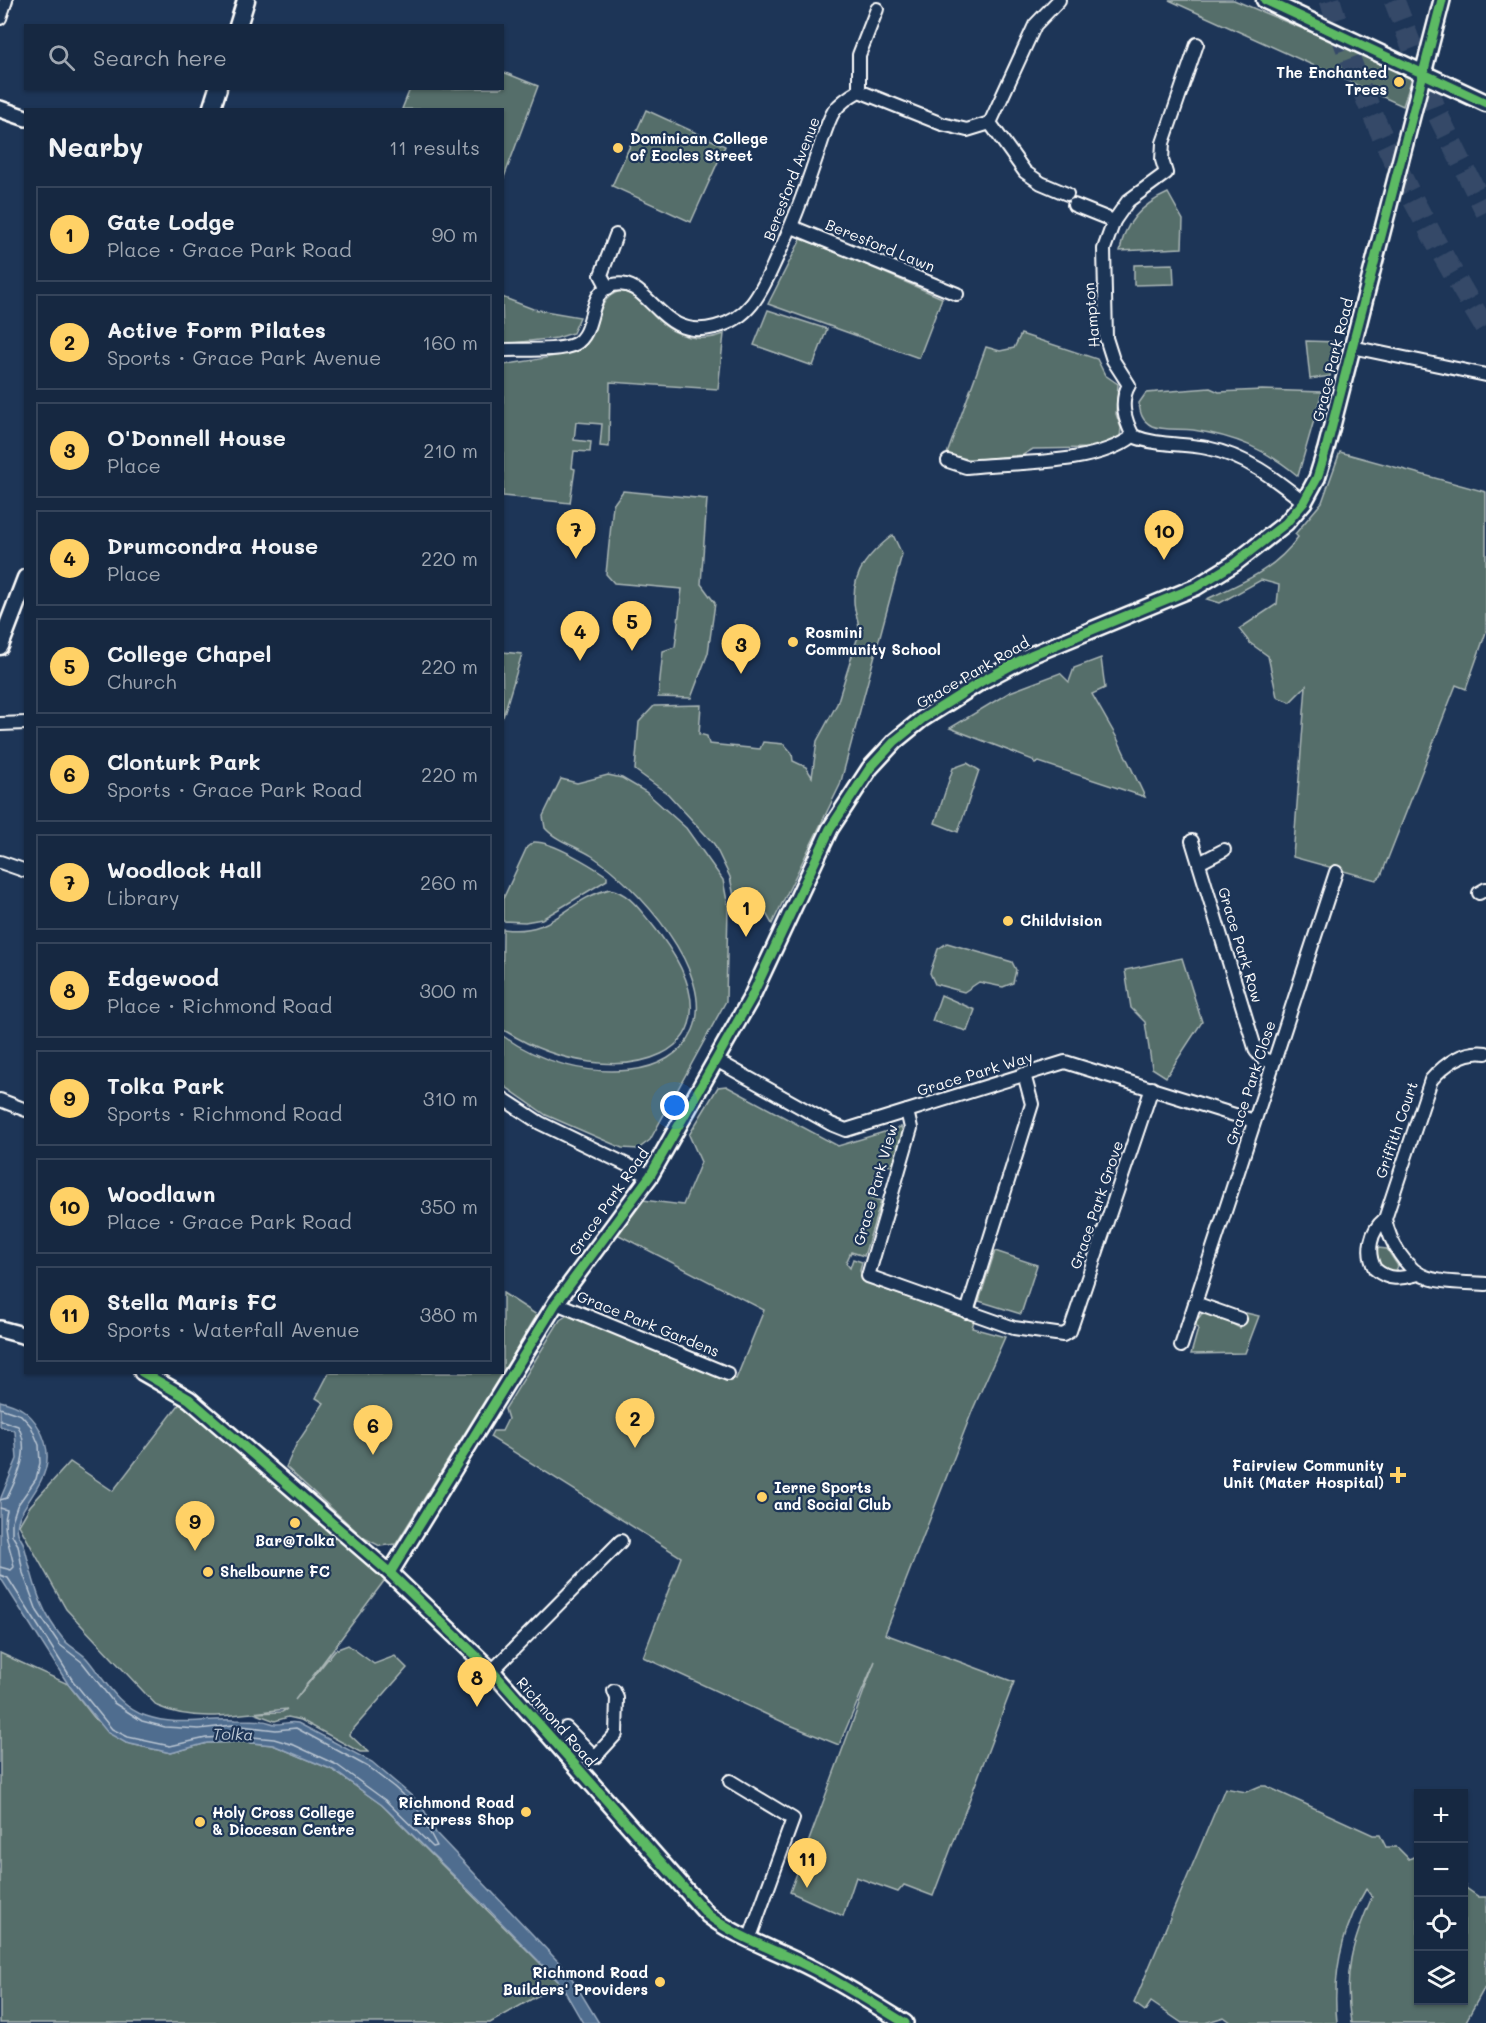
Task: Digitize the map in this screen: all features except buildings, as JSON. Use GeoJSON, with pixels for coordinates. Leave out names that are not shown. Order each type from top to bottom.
{"type":"FeatureCollection","features":[{"type":"Feature","properties":{"kind":"main road"},"geometry":{"type":"LineString","coordinates":[[239,24],[246,0]]}},
{"type":"Feature","properties":{"kind":"main road"},"geometry":{"type":"LineString","coordinates":[[1265,0],[1486,103]]}},
{"type":"Feature","properties":{"kind":"main road"},"geometry":{"type":"LineString","coordinates":[[212,108],[217,90]]}},
{"type":"Feature","properties":{"kind":"main road"},"geometry":{"type":"LineString","coordinates":[[0,646],[24,583]]}},
{"type":"Feature","properties":{"kind":"street"},"geometry":{"type":"LineString","coordinates":[[0,18],[6,0]]}},
{"type":"Feature","properties":{"kind":"street","name":"Grace Park Road"},"geometry":{"type":"LineString","coordinates":[[390,1573],[556,1303],[650,1176],[716,1060],[770,958],[830,828],[860,781],[895,741],[931,712],[1031,655],[1170,598],[1217,575],[1270,536],[1304,502],[1317,478],[1326,449],[1422,72],[1443,0]]}},
{"type":"Feature","properties":{"kind":"street"},"geometry":{"type":"LineString","coordinates":[[877,9],[859,55],[859,91],[942,124],[967,130],[990,123],[1035,25],[1057,1]]}},
{"type":"Feature","properties":{"kind":"street","name":"Hampton"},"geometry":{"type":"LineString","coordinates":[[1133,436],[1126,422],[1124,407],[1125,392],[1129,386],[1113,360],[1106,338],[1103,262],[1108,234],[1128,201],[1166,173],[1162,160],[1163,143],[1197,44]]}},
{"type":"Feature","properties":{"kind":"street","name":"Beresford Avenue"},"geometry":{"type":"LineString","coordinates":[[608,288],[619,285],[639,291],[672,322],[695,331],[721,326],[744,314],[755,304],[792,227],[834,112],[847,98],[859,91]]}},
{"type":"Feature","properties":{"kind":"street"},"geometry":{"type":"LineString","coordinates":[[0,109],[24,117]]}},
{"type":"Feature","properties":{"kind":"street"},"geometry":{"type":"LineString","coordinates":[[990,123],[1025,172],[1070,200],[1114,221]]}},
{"type":"Feature","properties":{"kind":"street","name":"Beresford Lawn"},"geometry":{"type":"LineString","coordinates":[[792,227],[957,294]]}},
{"type":"Feature","properties":{"kind":"street"},"geometry":{"type":"LineString","coordinates":[[504,350],[558,348],[576,343],[586,331],[597,300],[608,288],[601,275],[616,235]]}},
{"type":"Feature","properties":{"kind":"street"},"geometry":{"type":"LineString","coordinates":[[1352,347],[1486,375]]}},
{"type":"Feature","properties":{"kind":"street"},"geometry":{"type":"LineString","coordinates":[[948,461],[966,467],[1096,454],[1120,446],[1133,436],[1149,442],[1189,445],[1229,454],[1259,467],[1304,502]]}},
{"type":"Feature","properties":{"kind":"street"},"geometry":{"type":"LineString","coordinates":[[0,724],[24,723]]}},
{"type":"Feature","properties":{"kind":"street","name":"Grace Park Row"},"geometry":{"type":"LineString","coordinates":[[1192,841],[1256,1051],[1263,1059],[1272,1062]]}},
{"type":"Feature","properties":{"kind":"street"},"geometry":{"type":"LineString","coordinates":[[1199,863],[1224,850]]}},
{"type":"Feature","properties":{"kind":"street"},"geometry":{"type":"LineString","coordinates":[[0,861],[24,870]]}},
{"type":"Feature","properties":{"kind":"street","name":"Grace Park Close"},"geometry":{"type":"LineString","coordinates":[[1181,1346],[1336,872]]}},
{"type":"Feature","properties":{"kind":"street","name":"Griffith Court"},"geometry":{"type":"LineString","coordinates":[[1486,1053],[1478,1052],[1460,1057],[1444,1065],[1431,1080],[1385,1219],[1377,1225],[1369,1248],[1369,1256],[1375,1269],[1387,1278],[1395,1279],[1419,1274],[1430,1279],[1486,1284]]}},
{"type":"Feature","properties":{"kind":"street","name":"Grace Park Way"},"geometry":{"type":"LineString","coordinates":[[716,1060],[840,1129],[846,1130],[1065,1062],[1254,1121]]}},
{"type":"Feature","properties":{"kind":"street"},"geometry":{"type":"LineString","coordinates":[[968,1312],[1032,1104],[1024,1074]]}},
{"type":"Feature","properties":{"kind":"street","name":"Grace Park Grove"},"geometry":{"type":"LineString","coordinates":[[968,1312],[1022,1330],[1063,1335],[1070,1331],[1152,1088]]}},
{"type":"Feature","properties":{"kind":"street"},"geometry":{"type":"LineString","coordinates":[[504,1099],[540,1123],[650,1176]]}},
{"type":"Feature","properties":{"kind":"street"},"geometry":{"type":"LineString","coordinates":[[0,1100],[24,1109]]}},
{"type":"Feature","properties":{"kind":"street","name":"Grace Park View"},"geometry":{"type":"LineString","coordinates":[[907,1111],[911,1128],[868,1268],[868,1276],[871,1279],[968,1312]]}},
{"type":"Feature","properties":{"kind":"street"},"geometry":{"type":"LineString","coordinates":[[1385,1219],[1398,1251],[1419,1274]]}},
{"type":"Feature","properties":{"kind":"street","name":"Grace Park Gardens"},"geometry":{"type":"LineString","coordinates":[[556,1303],[728,1374]]}},
{"type":"Feature","properties":{"kind":"street"},"geometry":{"type":"LineString","coordinates":[[1195,1303],[1240,1319]]}},
{"type":"Feature","properties":{"kind":"street"},"geometry":{"type":"LineString","coordinates":[[0,1329],[24,1335]]}},
{"type":"Feature","properties":{"kind":"street","name":"Richmond Road"},"geometry":{"type":"LineString","coordinates":[[145,1374],[189,1399],[390,1573],[492,1671],[708,1914],[749,1940],[811,1968],[905,2023]]}},
{"type":"Feature","properties":{"kind":"street"},"geometry":{"type":"LineString","coordinates":[[492,1671],[621,1540]]}},
{"type":"Feature","properties":{"kind":"street"},"geometry":{"type":"LineString","coordinates":[[554,1740],[566,1728],[595,1757],[616,1734],[617,1698],[614,1691]]}},
{"type":"Feature","properties":{"kind":"street"},"geometry":{"type":"LineString","coordinates":[[730,1781],[793,1819],[749,1940]]}},
{"type":"Feature","properties":{"kind":"green space"},"geometry":{"type":"Polygon","coordinates":[[[1169,0],[1234,0],[1413,75],[1403,106],[1169,0]]]}},
{"type":"Feature","properties":{"kind":"green space"},"geometry":{"type":"Polygon","coordinates":[[[504,72],[538,86],[504,177],[504,108],[402,108],[410,90],[504,90],[504,72]]]}},
{"type":"Feature","properties":{"kind":"green space"},"geometry":{"type":"Polygon","coordinates":[[[646,110],[725,146],[691,222],[612,186],[646,110]]]}},
{"type":"Feature","properties":{"kind":"green space"},"geometry":{"type":"Polygon","coordinates":[[[1168,193],[1183,220],[1182,248],[1120,251],[1130,223],[1143,209],[1168,193]]]}},
{"type":"Feature","properties":{"kind":"green space"},"geometry":{"type":"Polygon","coordinates":[[[801,239],[830,249],[942,298],[919,358],[768,304],[801,239]]]}},
{"type":"Feature","properties":{"kind":"green space"},"geometry":{"type":"Polygon","coordinates":[[[1173,264],[1174,284],[1134,285],[1134,265],[1173,264]]]}},
{"type":"Feature","properties":{"kind":"green space"},"geometry":{"type":"Polygon","coordinates":[[[621,291],[627,293],[637,299],[665,326],[680,334],[706,338],[724,334],[718,389],[610,382],[609,447],[600,446],[602,424],[576,422],[574,440],[591,442],[590,452],[574,451],[572,468],[575,469],[570,503],[504,496],[504,365],[580,349],[587,342],[601,308],[612,295],[621,291]]]}},
{"type":"Feature","properties":{"kind":"green space"},"geometry":{"type":"Polygon","coordinates":[[[504,298],[533,309],[580,317],[573,333],[557,338],[504,344],[504,298]]]}},
{"type":"Feature","properties":{"kind":"green space"},"geometry":{"type":"Polygon","coordinates":[[[768,310],[827,329],[813,366],[754,345],[768,310]]]}},
{"type":"Feature","properties":{"kind":"green space"},"geometry":{"type":"Polygon","coordinates":[[[1021,334],[1097,359],[1105,375],[1118,384],[1116,414],[1121,428],[1120,438],[1094,448],[1033,449],[1023,455],[971,460],[947,454],[986,347],[1000,351],[1014,348],[1021,334]]]}},
{"type":"Feature","properties":{"kind":"green space"},"geometry":{"type":"Polygon","coordinates":[[[1306,341],[1338,342],[1330,376],[1310,379],[1306,341]]]}},
{"type":"Feature","properties":{"kind":"green space"},"geometry":{"type":"Polygon","coordinates":[[[1210,388],[1219,392],[1262,390],[1322,392],[1298,476],[1274,458],[1249,445],[1222,436],[1188,429],[1157,428],[1146,422],[1141,413],[1139,403],[1146,393],[1210,388]]]}},
{"type":"Feature","properties":{"kind":"green space"},"geometry":{"type":"Polygon","coordinates":[[[1340,452],[1486,492],[1486,632],[1466,689],[1456,685],[1381,876],[1376,880],[1293,857],[1306,686],[1290,702],[1277,697],[1268,656],[1250,643],[1239,629],[1277,604],[1279,585],[1261,580],[1220,603],[1207,599],[1257,574],[1289,548],[1298,537],[1295,534],[1322,502],[1340,452]]]}},
{"type":"Feature","properties":{"kind":"green space"},"geometry":{"type":"Polygon","coordinates":[[[623,491],[707,499],[701,584],[715,603],[708,653],[691,698],[658,697],[663,651],[675,647],[682,589],[614,583],[606,574],[613,505],[623,491]]]}},
{"type":"Feature","properties":{"kind":"green space"},"geometry":{"type":"Polygon","coordinates":[[[893,535],[902,554],[840,785],[772,924],[763,908],[737,911],[730,877],[714,844],[668,794],[635,770],[639,722],[654,706],[701,705],[699,734],[707,736],[709,744],[760,749],[763,742],[784,744],[792,753],[793,761],[806,767],[812,777],[817,741],[837,704],[859,633],[854,601],[856,580],[864,563],[893,535]]]}},
{"type":"Feature","properties":{"kind":"green space"},"geometry":{"type":"Polygon","coordinates":[[[504,652],[522,654],[504,714],[504,652]]]}},
{"type":"Feature","properties":{"kind":"green space"},"geometry":{"type":"Polygon","coordinates":[[[1101,658],[1105,688],[1092,694],[1117,738],[1145,797],[1039,762],[1035,764],[1033,760],[950,728],[1010,692],[1060,673],[1069,682],[1074,668],[1101,658]]]}},
{"type":"Feature","properties":{"kind":"green space"},"geometry":{"type":"Polygon","coordinates":[[[967,763],[979,770],[958,832],[935,823],[953,768],[967,763]]]}},
{"type":"Feature","properties":{"kind":"green space"},"geometry":{"type":"Polygon","coordinates":[[[608,775],[622,778],[646,792],[686,828],[723,880],[728,906],[726,1001],[650,1140],[638,1149],[622,1148],[546,1115],[504,1086],[504,1037],[532,1053],[564,1065],[614,1071],[631,1070],[659,1063],[675,1053],[693,1030],[697,1007],[694,983],[668,933],[650,909],[610,870],[592,856],[555,837],[545,828],[543,816],[561,779],[577,783],[608,775]]]}},
{"type":"Feature","properties":{"kind":"green space"},"geometry":{"type":"Polygon","coordinates":[[[534,842],[551,845],[592,866],[607,876],[607,880],[542,919],[525,922],[504,921],[504,897],[527,847],[534,842]]]}},
{"type":"Feature","properties":{"kind":"green space"},"geometry":{"type":"Polygon","coordinates":[[[610,889],[628,898],[651,923],[682,970],[691,1008],[683,1036],[661,1054],[629,1063],[590,1062],[548,1052],[504,1030],[504,929],[521,930],[549,922],[595,894],[610,889]]]}},
{"type":"Feature","properties":{"kind":"green space"},"geometry":{"type":"Polygon","coordinates":[[[947,943],[1012,962],[1016,970],[1013,983],[1003,987],[979,982],[964,992],[935,984],[930,973],[938,949],[947,943]]]}},
{"type":"Feature","properties":{"kind":"green space"},"geometry":{"type":"Polygon","coordinates":[[[1182,958],[1202,1022],[1166,1077],[1152,1068],[1145,1022],[1131,1008],[1125,970],[1182,958]]]}},
{"type":"Feature","properties":{"kind":"green space"},"geometry":{"type":"Polygon","coordinates":[[[941,995],[975,1010],[967,1031],[932,1021],[941,995]]]}},
{"type":"Feature","properties":{"kind":"green space"},"geometry":{"type":"Polygon","coordinates":[[[726,1086],[838,1146],[901,1127],[904,1135],[892,1166],[880,1163],[869,1197],[881,1201],[864,1256],[851,1252],[846,1263],[850,1268],[853,1259],[862,1262],[860,1271],[865,1283],[974,1320],[972,1328],[1005,1337],[973,1409],[885,1634],[1014,1682],[933,1896],[904,1885],[898,1892],[856,1877],[843,1916],[790,1892],[875,1661],[839,1745],[785,1723],[643,1657],[681,1557],[490,1437],[493,1431],[502,1431],[508,1419],[505,1409],[560,1320],[569,1314],[736,1379],[764,1310],[615,1233],[643,1200],[683,1205],[701,1162],[689,1135],[718,1087],[726,1086]]]}},
{"type":"Feature","properties":{"kind":"green space"},"geometry":{"type":"Polygon","coordinates":[[[1378,1248],[1387,1249],[1398,1266],[1396,1270],[1389,1271],[1381,1265],[1376,1256],[1378,1248]]]}},
{"type":"Feature","properties":{"kind":"green space"},"geometry":{"type":"Polygon","coordinates":[[[995,1251],[1037,1265],[1021,1314],[979,1301],[995,1251]]]}},
{"type":"Feature","properties":{"kind":"green space"},"geometry":{"type":"Polygon","coordinates":[[[504,1294],[537,1315],[504,1370],[504,1294]]]}},
{"type":"Feature","properties":{"kind":"green space"},"geometry":{"type":"Polygon","coordinates":[[[1202,1313],[1211,1313],[1240,1328],[1246,1313],[1259,1316],[1245,1353],[1191,1354],[1198,1329],[1195,1324],[1202,1313]]]}},
{"type":"Feature","properties":{"kind":"green space"},"geometry":{"type":"Polygon","coordinates":[[[328,1374],[501,1374],[396,1544],[380,1546],[364,1538],[286,1467],[296,1445],[324,1403],[316,1398],[328,1374]]]}},
{"type":"Feature","properties":{"kind":"green space"},"geometry":{"type":"Polygon","coordinates":[[[181,1402],[387,1577],[295,1700],[335,1650],[348,1645],[374,1664],[395,1656],[407,1668],[349,1734],[368,1752],[360,1752],[301,1720],[288,1717],[275,1721],[254,1713],[221,1716],[188,1715],[157,1706],[66,1609],[19,1525],[30,1506],[70,1462],[113,1491],[181,1402]],[[287,1709],[254,1713],[282,1712],[287,1709]]]}},
{"type":"Feature","properties":{"kind":"green space","name":"Holy Cross College & Diocesan Centre"},"geometry":{"type":"Polygon","coordinates":[[[0,1653],[68,1684],[96,1720],[126,1743],[171,1753],[207,1743],[243,1742],[273,1745],[333,1770],[382,1805],[560,1983],[490,2023],[0,2023],[0,1653]]]}},
{"type":"Feature","properties":{"kind":"green space"},"geometry":{"type":"Polygon","coordinates":[[[1266,1786],[1373,1835],[1380,1835],[1386,1847],[1397,1847],[1409,1859],[1414,1857],[1414,2005],[1468,2005],[1468,1889],[1479,1897],[1486,1897],[1486,1985],[1465,2023],[1351,2023],[1349,1973],[1354,1944],[1372,1897],[1366,1889],[1350,1921],[1340,1953],[1336,1987],[1337,2023],[1232,2023],[1224,2017],[1205,2023],[1182,2023],[1151,2002],[1145,2011],[1134,2003],[1225,1788],[1246,1792],[1266,1786]]]}},
{"type":"Feature","properties":{"kind":"water","name":"Tolka"},"geometry":{"type":"Polygon","coordinates":[[[0,1401],[18,1407],[27,1413],[39,1428],[46,1446],[47,1462],[43,1476],[18,1522],[18,1533],[43,1606],[55,1629],[64,1640],[86,1657],[120,1700],[136,1712],[169,1721],[224,1720],[265,1721],[276,1724],[298,1723],[372,1762],[421,1804],[436,1833],[568,1972],[599,2023],[583,2023],[560,1983],[490,1911],[382,1805],[333,1770],[273,1745],[243,1742],[207,1743],[171,1753],[126,1743],[108,1733],[68,1684],[0,1577],[0,1500],[17,1459],[15,1431],[0,1426],[0,1401]]]}},
{"type":"Feature","properties":{"kind":"tunnel"},"geometry":{"type":"LineString","coordinates":[[1330,0],[1378,127],[1419,211],[1486,329]]}},
{"type":"Feature","properties":{"kind":"tunnel"},"geometry":{"type":"LineString","coordinates":[[1394,0],[1438,115],[1486,212]]}},
{"type":"Feature","properties":{"kind":"cycle path"},"geometry":{"type":"LineString","coordinates":[[1265,0],[1486,103]]}},
{"type":"Feature","properties":{"kind":"cycle path"},"geometry":{"type":"LineString","coordinates":[[390,1573],[556,1303],[650,1176],[751,998],[830,829],[870,768],[895,741],[922,719],[982,681],[1031,655],[1196,587],[1235,563],[1286,523],[1304,502],[1317,478],[1326,449],[1442,0]]}},
{"type":"Feature","properties":{"kind":"cycle path"},"geometry":{"type":"LineString","coordinates":[[145,1374],[189,1399],[390,1573],[492,1671],[708,1915],[740,1935],[826,1976],[905,2023]]}},
{"type":"Feature","properties":{"kind":"place","name":"The Enchanted Trees"},"geometry":{"type":"Point","coordinates":[1399,82]}},
{"type":"Feature","properties":{"kind":"place","name":"Dominican College of Eccles Street"},"geometry":{"type":"Point","coordinates":[618,148]}},
{"type":"Feature","properties":{"kind":"place","name":"Woodlock Hall"},"geometry":{"type":"Point","coordinates":[576,559]}},
{"type":"Feature","properties":{"kind":"place","name":"Woodlawn"},"geometry":{"type":"Point","coordinates":[1164,560]}},
{"type":"Feature","properties":{"kind":"place","name":"Rosmini Community School"},"geometry":{"type":"Point","coordinates":[793,642]}},
{"type":"Feature","properties":{"kind":"place","name":"College Chapel"},"geometry":{"type":"Point","coordinates":[632,651]}},
{"type":"Feature","properties":{"kind":"place","name":"Drumcondra House"},"geometry":{"type":"Point","coordinates":[580,661]}},
{"type":"Feature","properties":{"kind":"place","name":"O'Donnell House"},"geometry":{"type":"Point","coordinates":[741,674]}},
{"type":"Feature","properties":{"kind":"place","name":"Childvision"},"geometry":{"type":"Point","coordinates":[1008,921]}},
{"type":"Feature","properties":{"kind":"place","name":"Gate Lodge"},"geometry":{"type":"Point","coordinates":[746,937]}},
{"type":"Feature","properties":{"kind":"place","name":"Active Form Pilates"},"geometry":{"type":"Point","coordinates":[635,1448]}},
{"type":"Feature","properties":{"kind":"place","name":"Clonturk Park"},"geometry":{"type":"Point","coordinates":[373,1455]}},
{"type":"Feature","properties":{"kind":"place","name":"Fairview Community Unit (Mater Hospital)"},"geometry":{"type":"Point","coordinates":[1398,1475]}},
{"type":"Feature","properties":{"kind":"place","name":"Ierne Sports and Social Club"},"geometry":{"type":"Point","coordinates":[762,1497]}},
{"type":"Feature","properties":{"kind":"place","name":"Bar@Tolka"},"geometry":{"type":"Point","coordinates":[295,1523]}},
{"type":"Feature","properties":{"kind":"place","name":"Tolka Park"},"geometry":{"type":"Point","coordinates":[195,1551]}},
{"type":"Feature","properties":{"kind":"place","name":"Shelbourne FC"},"geometry":{"type":"Point","coordinates":[208,1572]}},
{"type":"Feature","properties":{"kind":"place","name":"Edgewood"},"geometry":{"type":"Point","coordinates":[477,1707]}},
{"type":"Feature","properties":{"kind":"place","name":"Richmond Road Express Shop"},"geometry":{"type":"Point","coordinates":[526,1812]}},
{"type":"Feature","properties":{"kind":"place","name":"Holy Cross College & Diocesan Centre"},"geometry":{"type":"Point","coordinates":[200,1822]}},
{"type":"Feature","properties":{"kind":"place","name":"Stella Maris FC"},"geometry":{"type":"Point","coordinates":[807,1888]}},
{"type":"Feature","properties":{"kind":"place","name":"Richmond Road Builders' Providers"},"geometry":{"type":"Point","coordinates":[660,1982]}}]}
